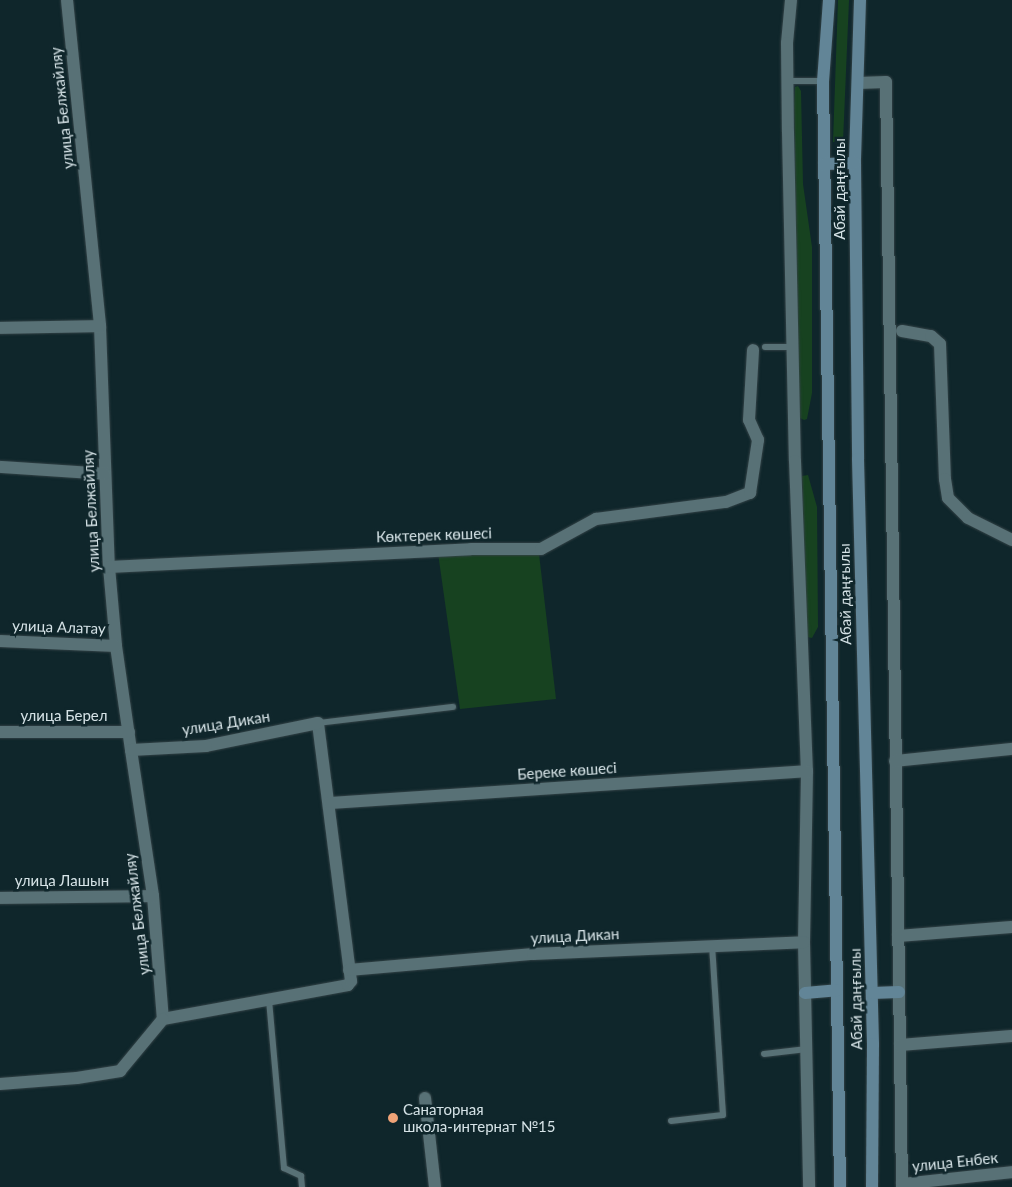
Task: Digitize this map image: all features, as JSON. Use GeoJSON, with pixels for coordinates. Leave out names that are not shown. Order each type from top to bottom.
{"type":"FeatureCollection","features":[{"type":"Feature","properties":{"kind":"main road"},"geometry":{"type":"LineString","coordinates":[[829,0],[823,81],[840,1187]]}},
{"type":"Feature","properties":{"kind":"main road","name":"Абай даңғылы"},"geometry":{"type":"LineString","coordinates":[[860,0],[855,163],[858,459],[872,993],[872,1187]]}},
{"type":"Feature","properties":{"kind":"main road"},"geometry":{"type":"LineString","coordinates":[[824,164],[855,163]]}},
{"type":"Feature","properties":{"kind":"main road"},"geometry":{"type":"LineString","coordinates":[[805,993],[837,990]]}},
{"type":"Feature","properties":{"kind":"main road"},"geometry":{"type":"LineString","coordinates":[[872,993],[899,992]]}},
{"type":"Feature","properties":{"kind":"street","name":"улица Белжайляу"},"geometry":{"type":"LineString","coordinates":[[67,0],[100,326],[109,567],[116,646],[153,896],[163,1019]]}},
{"type":"Feature","properties":{"kind":"street"},"geometry":{"type":"LineString","coordinates":[[791,0],[788,81],[792,347],[807,771],[804,942],[809,1187]]}},
{"type":"Feature","properties":{"kind":"street"},"geometry":{"type":"LineString","coordinates":[[858,83],[886,82],[902,1185]]}},
{"type":"Feature","properties":{"kind":"street"},"geometry":{"type":"LineString","coordinates":[[0,328],[100,326]]}},
{"type":"Feature","properties":{"kind":"street"},"geometry":{"type":"LineString","coordinates":[[902,331],[931,336],[940,344],[945,479],[948,498],[968,518],[1012,540]]}},
{"type":"Feature","properties":{"kind":"street","name":"Көктерек көшесі"},"geometry":{"type":"LineString","coordinates":[[109,567],[471,549],[541,550],[596,519],[710,506],[750,493],[758,440],[749,420],[759,349]]}},
{"type":"Feature","properties":{"kind":"street"},"geometry":{"type":"LineString","coordinates":[[0,467],[105,474]]}},
{"type":"Feature","properties":{"kind":"street","name":"улица Алатау"},"geometry":{"type":"LineString","coordinates":[[0,641],[116,646]]}},
{"type":"Feature","properties":{"kind":"street"},"geometry":{"type":"LineString","coordinates":[[0,1084],[77,1078],[120,1070],[163,1019],[344,987],[351,980],[318,723]]}},
{"type":"Feature","properties":{"kind":"street","name":"улица Дикан"},"geometry":{"type":"LineString","coordinates":[[131,750],[206,746],[318,723]]}},
{"type":"Feature","properties":{"kind":"street","name":"улица Берел"},"geometry":{"type":"LineString","coordinates":[[0,732],[129,732]]}},
{"type":"Feature","properties":{"kind":"street"},"geometry":{"type":"LineString","coordinates":[[895,761],[1012,750]]}},
{"type":"Feature","properties":{"kind":"street","name":"Береке көшесі"},"geometry":{"type":"LineString","coordinates":[[329,803],[807,771]]}},
{"type":"Feature","properties":{"kind":"street","name":"улица Лашын"},"geometry":{"type":"LineString","coordinates":[[0,898],[153,896]]}},
{"type":"Feature","properties":{"kind":"street"},"geometry":{"type":"LineString","coordinates":[[898,936],[1012,927]]}},
{"type":"Feature","properties":{"kind":"street","name":"улица Дикан"},"geometry":{"type":"LineString","coordinates":[[349,970],[533,954],[804,942]]}},
{"type":"Feature","properties":{"kind":"street"},"geometry":{"type":"LineString","coordinates":[[900,1044],[1012,1036]]}},
{"type":"Feature","properties":{"kind":"street"},"geometry":{"type":"LineString","coordinates":[[426,1098],[435,1187]]}},
{"type":"Feature","properties":{"kind":"street","name":"улица Енбек"},"geometry":{"type":"LineString","coordinates":[[902,1185],[1012,1172]]}},
{"type":"Feature","properties":{"kind":"lane"},"geometry":{"type":"LineString","coordinates":[[788,81],[823,81]]}},
{"type":"Feature","properties":{"kind":"lane"},"geometry":{"type":"LineString","coordinates":[[759,349],[792,347]]}},
{"type":"Feature","properties":{"kind":"lane"},"geometry":{"type":"LineString","coordinates":[[318,723],[453,707]]}},
{"type":"Feature","properties":{"kind":"lane"},"geometry":{"type":"LineString","coordinates":[[671,1121],[723,1115],[712,946]]}},
{"type":"Feature","properties":{"kind":"lane"},"geometry":{"type":"LineString","coordinates":[[269,1000],[284,1168],[301,1176],[302,1187]]}},
{"type":"Feature","properties":{"kind":"lane"},"geometry":{"type":"LineString","coordinates":[[764,1054],[807,1049]]}},
{"type":"Feature","properties":{"kind":"green space"},"geometry":{"type":"Polygon","coordinates":[[[838,0],[849,0],[843,142],[833,142],[838,0]]]}},
{"type":"Feature","properties":{"kind":"green space"},"geometry":{"type":"Polygon","coordinates":[[[798,86],[801,91],[803,184],[812,247],[812,393],[807,419],[804,420],[800,418],[798,372],[794,103],[795,87],[798,86]]]}},
{"type":"Feature","properties":{"kind":"green space"},"geometry":{"type":"Polygon","coordinates":[[[808,475],[817,507],[818,627],[812,638],[807,637],[802,476],[808,475]]]}},
{"type":"Feature","properties":{"kind":"green space"},"geometry":{"type":"Polygon","coordinates":[[[438,553],[539,554],[556,699],[460,709],[438,553]]]}},
{"type":"Feature","properties":{"kind":"place","name":"Санаторная школа-интернат №15"},"geometry":{"type":"Point","coordinates":[393,1118]}}]}
